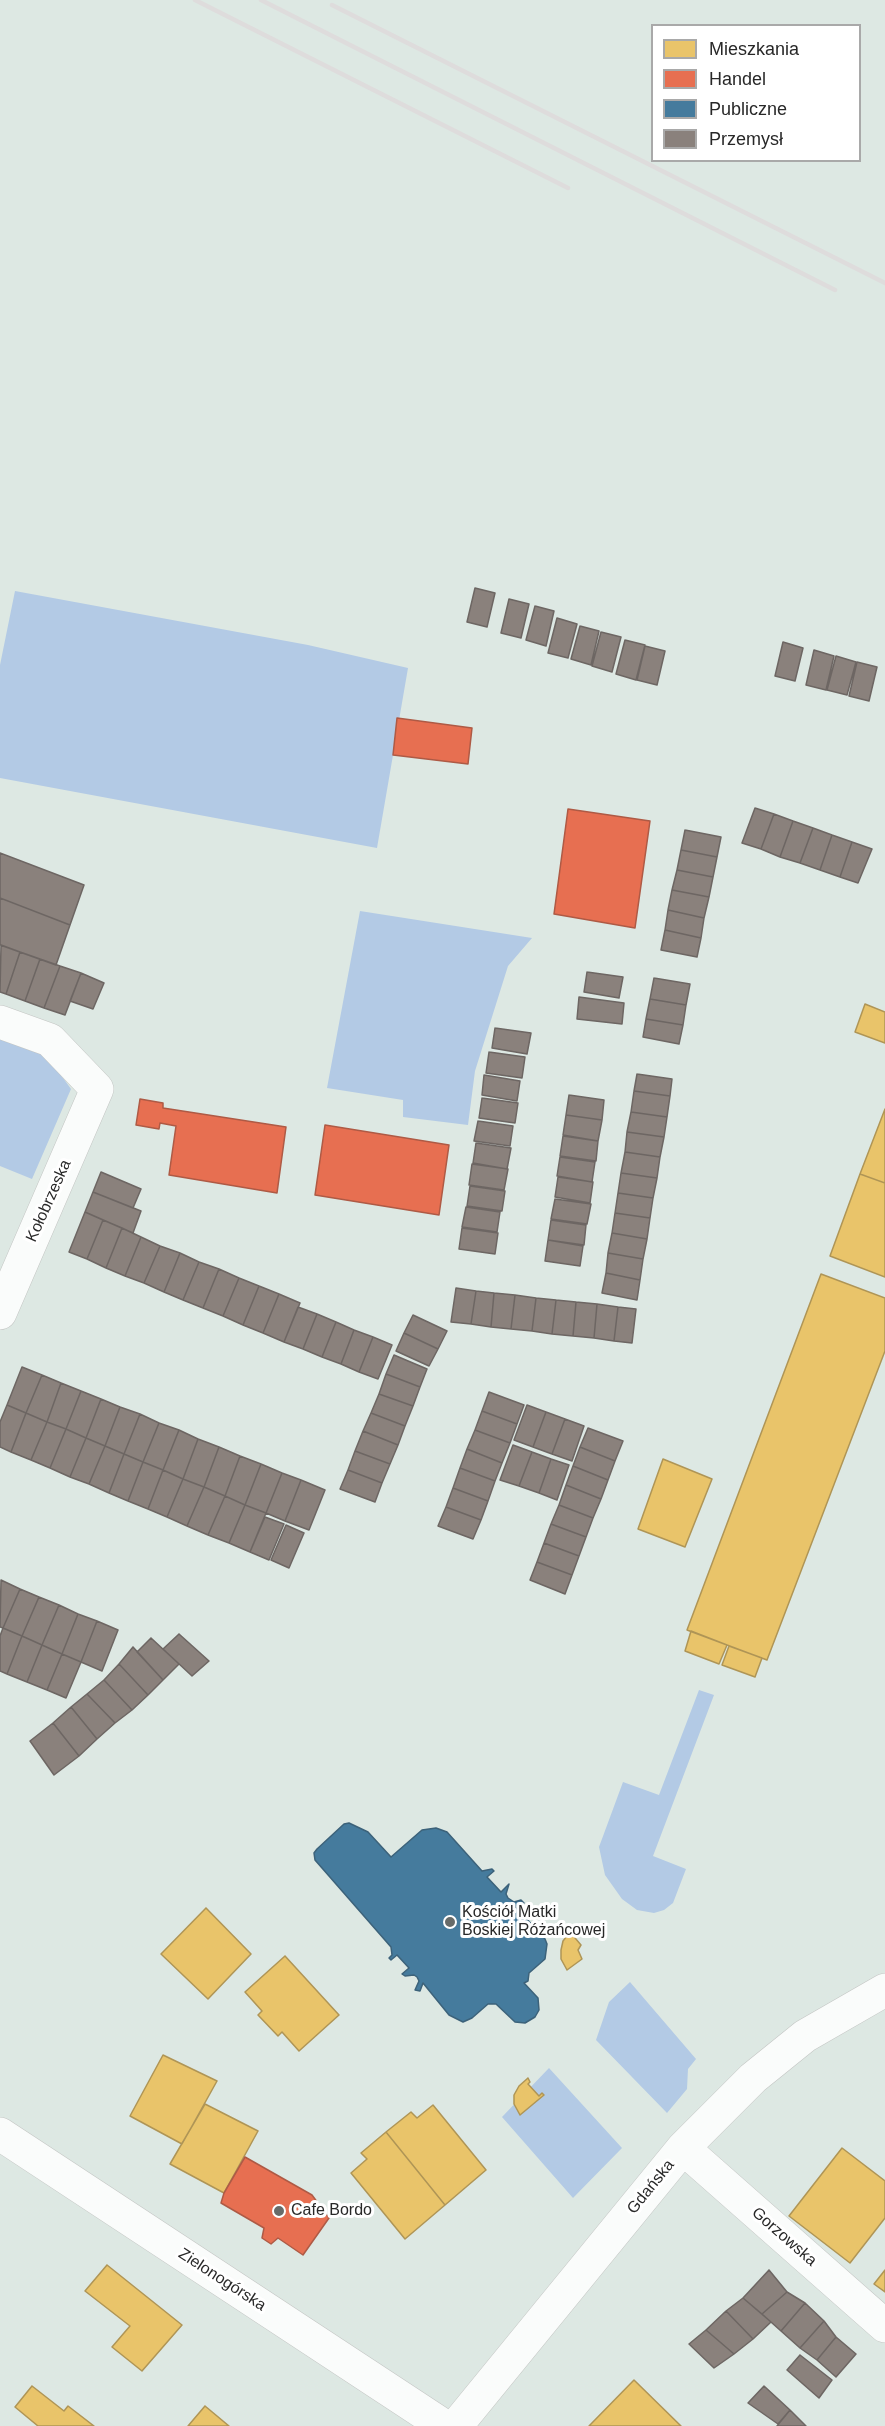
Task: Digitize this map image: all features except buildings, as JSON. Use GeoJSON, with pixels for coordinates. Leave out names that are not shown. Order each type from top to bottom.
{"type":"FeatureCollection","features":[{"type":"Feature","properties":{"kind":"street","name":"Kołobrzeska"},"geometry":{"type":"LineString","coordinates":[[0,1022],[50,1040],[97,1089],[0,1313]]}},
{"type":"Feature","properties":{"kind":"street","name":"Gdańska"},"geometry":{"type":"LineString","coordinates":[[456,2426],[683,2148],[753,2078],[805,2036],[885,1990]]}},
{"type":"Feature","properties":{"kind":"street","name":"Zielonogórska"},"geometry":{"type":"LineString","coordinates":[[0,2134],[444,2426]]}},
{"type":"Feature","properties":{"kind":"street","name":"Gorzowska"},"geometry":{"type":"LineString","coordinates":[[683,2148],[885,2326]]}},
{"type":"Feature","properties":{"kind":"shaded area"},"geometry":{"type":"Polygon","coordinates":[[[15,591],[308,645],[408,668],[377,848],[0,778],[0,665],[15,591]]]}},
{"type":"Feature","properties":{"kind":"shaded area"},"geometry":{"type":"Polygon","coordinates":[[[360,911],[532,938],[508,966],[475,1071],[468,1125],[403,1117],[403,1100],[327,1088],[360,911]]]}},
{"type":"Feature","properties":{"kind":"shaded area"},"geometry":{"type":"Polygon","coordinates":[[[0,1036],[43,1050],[71,1089],[32,1179],[0,1166],[0,1036]]]}},
{"type":"Feature","properties":{"kind":"shaded area"},"geometry":{"type":"Polygon","coordinates":[[[699,1690],[714,1695],[653,1856],[686,1869],[673,1903],[664,1910],[654,1913],[637,1910],[622,1899],[605,1875],[599,1847],[623,1782],[659,1795],[699,1690]]]}},
{"type":"Feature","properties":{"kind":"shaded area"},"geometry":{"type":"Polygon","coordinates":[[[630,1982],[696,2059],[688,2069],[687,2089],[667,2113],[596,2040],[609,2002],[630,1982]]]}},
{"type":"Feature","properties":{"kind":"shaded area"},"geometry":{"type":"Polygon","coordinates":[[[549,2068],[622,2148],[573,2198],[502,2117],[549,2068]]]}},
{"type":"Feature","properties":{"kind":"railway"},"geometry":{"type":"LineString","coordinates":[[195,0],[568,188]]}},
{"type":"Feature","properties":{"kind":"railway"},"geometry":{"type":"LineString","coordinates":[[261,0],[835,290]]}},
{"type":"Feature","properties":{"kind":"railway"},"geometry":{"type":"LineString","coordinates":[[332,5],[885,283]]}},
{"type":"Feature","properties":{"kind":"place","name":"Kościół Matki Boskiej Różańcowej"},"geometry":{"type":"Point","coordinates":[450,1922]}},
{"type":"Feature","properties":{"kind":"place","name":"Cafe Bordo"},"geometry":{"type":"Point","coordinates":[279,2211]}}]}
